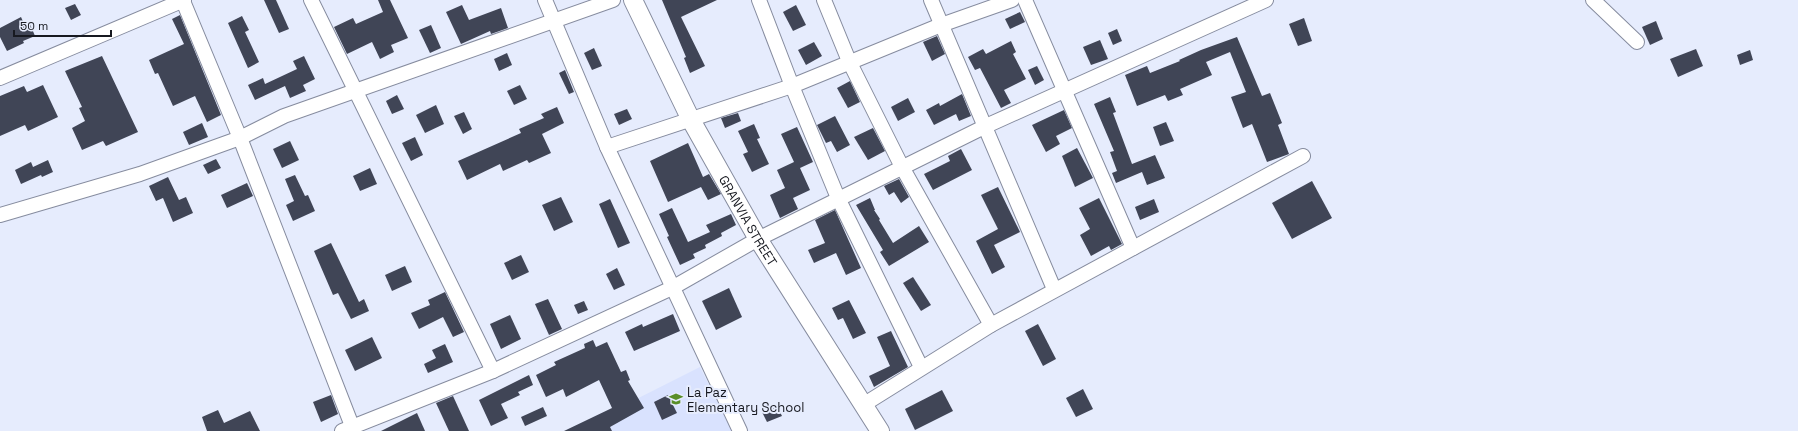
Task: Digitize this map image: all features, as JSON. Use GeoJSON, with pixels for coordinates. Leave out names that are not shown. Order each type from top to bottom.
{"type":"FeatureCollection","features":[{"type":"Feature","properties":{"kind":"street"},"geometry":{"type":"LineString","coordinates":[[0,78],[184,0],[240,138],[350,429],[493,372],[672,288],[758,239],[838,198],[986,126],[1266,0]]}},
{"type":"Feature","properties":{"kind":"street"},"geometry":{"type":"LineString","coordinates":[[311,0],[493,372]]}},
{"type":"Feature","properties":{"kind":"street"},"geometry":{"type":"LineString","coordinates":[[546,0],[607,147],[740,431]]}},
{"type":"Feature","properties":{"kind":"street"},"geometry":{"type":"LineString","coordinates":[[0,215],[140,174],[240,138],[284,116],[613,0]]}},
{"type":"Feature","properties":{"kind":"street","name":"GRANVIA STREET"},"geometry":{"type":"LineString","coordinates":[[633,0],[691,120],[758,239],[880,431]]}},
{"type":"Feature","properties":{"kind":"street"},"geometry":{"type":"LineString","coordinates":[[759,0],[792,86],[838,198],[921,367]]}},
{"type":"Feature","properties":{"kind":"street"},"geometry":{"type":"LineString","coordinates":[[824,0],[849,62],[902,167],[991,324]]}},
{"type":"Feature","properties":{"kind":"street"},"geometry":{"type":"LineString","coordinates":[[931,0],[940,25],[986,126],[1054,290]]}},
{"type":"Feature","properties":{"kind":"street"},"geometry":{"type":"LineString","coordinates":[[607,147],[792,86],[940,25],[1012,0]]}},
{"type":"Feature","properties":{"kind":"street"},"geometry":{"type":"LineString","coordinates":[[1025,0],[1133,248]]}},
{"type":"Feature","properties":{"kind":"street"},"geometry":{"type":"LineString","coordinates":[[1592,0],[1637,42]]}},
{"type":"Feature","properties":{"kind":"street"},"geometry":{"type":"LineString","coordinates":[[863,405],[991,324],[1303,156]]}},
{"type":"Feature","properties":{"kind":"shaded area","name":"La Paz Elementary School"},"geometry":{"type":"Polygon","coordinates":[[[700,367],[732,431],[573,431],[700,367]]]}},
{"type":"Feature","properties":{"kind":"building"},"geometry":{"type":"Polygon","coordinates":[[[264,0],[276,0],[289,29],[279,33],[264,0]]]}},
{"type":"Feature","properties":{"kind":"building"},"geometry":{"type":"Polygon","coordinates":[[[378,0],[390,0],[408,38],[391,45],[394,52],[380,59],[372,42],[347,54],[334,27],[353,18],[356,24],[383,12],[378,0]]]}},
{"type":"Feature","properties":{"kind":"building"},"geometry":{"type":"Polygon","coordinates":[[[662,0],[717,0],[681,17],[705,66],[690,73],[684,58],[686,57],[662,0]]]}},
{"type":"Feature","properties":{"kind":"building"},"geometry":{"type":"Polygon","coordinates":[[[75,4],[81,15],[71,20],[65,8],[75,4]]]}},
{"type":"Feature","properties":{"kind":"building"},"geometry":{"type":"Polygon","coordinates":[[[462,5],[469,20],[501,8],[508,28],[491,34],[490,31],[461,44],[446,12],[462,5]]]}},
{"type":"Feature","properties":{"kind":"building"},"geometry":{"type":"Polygon","coordinates":[[[796,5],[806,25],[793,31],[783,12],[796,5]]]}},
{"type":"Feature","properties":{"kind":"building"},"geometry":{"type":"Polygon","coordinates":[[[1020,12],[1025,22],[1010,29],[1005,19],[1020,12]]]}},
{"type":"Feature","properties":{"kind":"building"},"geometry":{"type":"Polygon","coordinates":[[[180,15],[221,115],[207,122],[195,96],[173,106],[158,73],[155,74],[149,60],[184,44],[172,19],[180,15]]]}},
{"type":"Feature","properties":{"kind":"building"},"geometry":{"type":"Polygon","coordinates":[[[242,16],[249,30],[245,32],[259,62],[248,68],[228,23],[242,16]]]}},
{"type":"Feature","properties":{"kind":"building"},"geometry":{"type":"Polygon","coordinates":[[[21,17],[25,26],[30,24],[35,36],[23,41],[24,43],[7,51],[0,37],[0,28],[21,17]]]}},
{"type":"Feature","properties":{"kind":"building"},"geometry":{"type":"Polygon","coordinates":[[[1304,18],[1312,41],[1298,46],[1289,24],[1304,18]]]}},
{"type":"Feature","properties":{"kind":"building"},"geometry":{"type":"Polygon","coordinates":[[[1656,21],[1663,39],[1650,45],[1642,27],[1656,21]]]}},
{"type":"Feature","properties":{"kind":"building"},"geometry":{"type":"Polygon","coordinates":[[[431,25],[441,48],[430,53],[419,30],[431,25]]]}},
{"type":"Feature","properties":{"kind":"building"},"geometry":{"type":"Polygon","coordinates":[[[1117,29],[1122,41],[1113,45],[1108,33],[1117,29]]]}},
{"type":"Feature","properties":{"kind":"building"},"geometry":{"type":"Polygon","coordinates":[[[937,36],[945,54],[932,61],[923,42],[937,36]]]}},
{"type":"Feature","properties":{"kind":"building"},"geometry":{"type":"Polygon","coordinates":[[[1237,37],[1262,96],[1270,93],[1282,123],[1278,125],[1289,154],[1267,162],[1252,124],[1243,128],[1231,97],[1246,92],[1230,52],[1206,62],[1212,75],[1180,89],[1183,95],[1168,101],[1165,95],[1137,106],[1125,75],[1147,66],[1150,73],[1180,61],[1179,60],[1201,50],[1237,37]]]}},
{"type":"Feature","properties":{"kind":"building"},"geometry":{"type":"Polygon","coordinates":[[[1100,40],[1108,59],[1091,65],[1083,47],[1100,40]]]}},
{"type":"Feature","properties":{"kind":"building"},"geometry":{"type":"Polygon","coordinates":[[[1011,41],[1016,52],[1013,54],[1026,79],[1004,90],[1011,103],[1001,108],[980,68],[975,70],[968,57],[983,49],[986,54],[1011,41]]]}},
{"type":"Feature","properties":{"kind":"building"},"geometry":{"type":"Polygon","coordinates":[[[814,42],[822,56],[806,65],[798,50],[814,42]]]}},
{"type":"Feature","properties":{"kind":"building"},"geometry":{"type":"Polygon","coordinates":[[[594,48],[602,66],[592,70],[584,53],[594,48]]]}},
{"type":"Feature","properties":{"kind":"building"},"geometry":{"type":"Polygon","coordinates":[[[1696,49],[1703,66],[1678,77],[1670,59],[1696,49]]]}},
{"type":"Feature","properties":{"kind":"building"},"geometry":{"type":"Polygon","coordinates":[[[1750,50],[1753,60],[1740,65],[1737,55],[1750,50]]]}},
{"type":"Feature","properties":{"kind":"building"},"geometry":{"type":"Polygon","coordinates":[[[507,53],[512,65],[499,71],[494,59],[507,53]]]}},
{"type":"Feature","properties":{"kind":"building"},"geometry":{"type":"Polygon","coordinates":[[[102,56],[138,132],[106,146],[103,141],[82,150],[72,128],[85,121],[79,108],[82,107],[65,71],[102,56]]]}},
{"type":"Feature","properties":{"kind":"building"},"geometry":{"type":"Polygon","coordinates":[[[304,56],[315,79],[303,85],[306,91],[290,98],[285,86],[255,100],[248,85],[263,78],[265,84],[297,69],[293,61],[304,56]]]}},
{"type":"Feature","properties":{"kind":"building"},"geometry":{"type":"Polygon","coordinates":[[[1037,66],[1044,80],[1035,85],[1028,70],[1037,66]]]}},
{"type":"Feature","properties":{"kind":"building"},"geometry":{"type":"Polygon","coordinates":[[[565,70],[574,92],[569,94],[559,73],[565,70]]]}},
{"type":"Feature","properties":{"kind":"building"},"geometry":{"type":"Polygon","coordinates":[[[850,81],[860,102],[848,108],[837,88],[850,81]]]}},
{"type":"Feature","properties":{"kind":"building"},"geometry":{"type":"Polygon","coordinates":[[[43,85],[58,117],[28,131],[25,125],[0,136],[0,96],[24,86],[27,92],[43,85]]]}},
{"type":"Feature","properties":{"kind":"building"},"geometry":{"type":"Polygon","coordinates":[[[520,85],[527,99],[514,105],[507,91],[520,85]]]}},
{"type":"Feature","properties":{"kind":"building"},"geometry":{"type":"Polygon","coordinates":[[[962,94],[971,116],[959,121],[956,114],[934,125],[926,110],[939,103],[940,106],[962,94]]]}},
{"type":"Feature","properties":{"kind":"building"},"geometry":{"type":"Polygon","coordinates":[[[397,95],[404,109],[392,114],[386,101],[397,95]]]}},
{"type":"Feature","properties":{"kind":"building"},"geometry":{"type":"Polygon","coordinates":[[[1110,97],[1116,112],[1113,113],[1132,164],[1155,155],[1165,178],[1147,185],[1142,172],[1116,183],[1112,173],[1117,171],[1110,152],[1114,151],[1094,104],[1110,97]]]}},
{"type":"Feature","properties":{"kind":"building"},"geometry":{"type":"Polygon","coordinates":[[[908,98],[915,112],[898,121],[891,107],[908,98]]]}},
{"type":"Feature","properties":{"kind":"building"},"geometry":{"type":"Polygon","coordinates":[[[436,105],[444,124],[425,133],[416,115],[436,105]]]}},
{"type":"Feature","properties":{"kind":"building"},"geometry":{"type":"Polygon","coordinates":[[[557,107],[564,123],[542,134],[551,153],[529,163],[527,160],[503,171],[500,164],[467,180],[458,161],[521,133],[519,129],[544,118],[541,114],[557,107]]]}},
{"type":"Feature","properties":{"kind":"building"},"geometry":{"type":"Polygon","coordinates":[[[627,109],[632,119],[619,125],[614,114],[627,109]]]}},
{"type":"Feature","properties":{"kind":"building"},"geometry":{"type":"Polygon","coordinates":[[[1064,110],[1072,128],[1056,136],[1060,144],[1046,152],[1032,125],[1064,110]]]}},
{"type":"Feature","properties":{"kind":"building"},"geometry":{"type":"Polygon","coordinates":[[[464,112],[472,129],[463,134],[454,116],[464,112]]]}},
{"type":"Feature","properties":{"kind":"building"},"geometry":{"type":"Polygon","coordinates":[[[738,113],[741,121],[725,128],[721,118],[738,113]]]}},
{"type":"Feature","properties":{"kind":"building"},"geometry":{"type":"Polygon","coordinates":[[[835,116],[850,145],[837,152],[831,141],[826,143],[817,125],[835,116]]]}},
{"type":"Feature","properties":{"kind":"building"},"geometry":{"type":"Polygon","coordinates":[[[1166,122],[1174,141],[1160,146],[1153,127],[1166,122]]]}},
{"type":"Feature","properties":{"kind":"building"},"geometry":{"type":"Polygon","coordinates":[[[202,123],[208,137],[189,145],[183,132],[202,123]]]}},
{"type":"Feature","properties":{"kind":"building"},"geometry":{"type":"Polygon","coordinates":[[[754,124],[760,138],[757,139],[769,164],[752,172],[743,154],[748,152],[738,131],[754,124]]]}},
{"type":"Feature","properties":{"kind":"building"},"geometry":{"type":"Polygon","coordinates":[[[797,127],[813,162],[800,168],[810,190],[793,198],[798,209],[780,218],[770,195],[785,188],[777,170],[794,162],[781,134],[797,127]]]}},
{"type":"Feature","properties":{"kind":"building"},"geometry":{"type":"Polygon","coordinates":[[[873,128],[885,151],[868,160],[854,137],[873,128]]]}},
{"type":"Feature","properties":{"kind":"building"},"geometry":{"type":"Polygon","coordinates":[[[415,137],[423,155],[411,161],[402,143],[415,137]]]}},
{"type":"Feature","properties":{"kind":"building"},"geometry":{"type":"Polygon","coordinates":[[[290,141],[299,160],[282,168],[273,149],[290,141]]]}},
{"type":"Feature","properties":{"kind":"building"},"geometry":{"type":"Polygon","coordinates":[[[688,143],[703,177],[709,174],[721,194],[708,200],[701,187],[668,202],[650,161],[688,143]]]}},
{"type":"Feature","properties":{"kind":"building"},"geometry":{"type":"Polygon","coordinates":[[[1077,148],[1093,178],[1075,187],[1062,156],[1077,148]]]}},
{"type":"Feature","properties":{"kind":"building"},"geometry":{"type":"Polygon","coordinates":[[[961,149],[972,170],[933,190],[924,174],[950,161],[948,156],[961,149]]]}},
{"type":"Feature","properties":{"kind":"building"},"geometry":{"type":"Polygon","coordinates":[[[216,159],[221,168],[208,174],[203,165],[216,159]]]}},
{"type":"Feature","properties":{"kind":"building"},"geometry":{"type":"Polygon","coordinates":[[[48,160],[53,172],[42,177],[41,175],[21,184],[15,170],[31,162],[33,167],[48,160]]]}},
{"type":"Feature","properties":{"kind":"building"},"geometry":{"type":"Polygon","coordinates":[[[370,168],[377,184],[360,191],[353,176],[370,168]]]}},
{"type":"Feature","properties":{"kind":"building"},"geometry":{"type":"Polygon","coordinates":[[[295,175],[305,196],[308,195],[315,211],[293,221],[286,205],[294,201],[285,179],[295,175]]]}},
{"type":"Feature","properties":{"kind":"building"},"geometry":{"type":"Polygon","coordinates":[[[168,177],[179,200],[186,197],[193,213],[173,222],[163,198],[156,201],[149,186],[168,177]]]}},
{"type":"Feature","properties":{"kind":"building"},"geometry":{"type":"Polygon","coordinates":[[[899,179],[909,197],[901,203],[894,192],[889,195],[884,186],[899,179]]]}},
{"type":"Feature","properties":{"kind":"building"},"geometry":{"type":"Polygon","coordinates":[[[1312,181],[1332,218],[1292,239],[1272,203],[1312,181]]]}},
{"type":"Feature","properties":{"kind":"building"},"geometry":{"type":"Polygon","coordinates":[[[247,183],[253,196],[227,208],[221,195],[247,183]]]}},
{"type":"Feature","properties":{"kind":"building"},"geometry":{"type":"Polygon","coordinates":[[[998,187],[1020,232],[994,245],[1005,267],[992,274],[976,241],[998,229],[981,195],[998,187]]]}},
{"type":"Feature","properties":{"kind":"building"},"geometry":{"type":"Polygon","coordinates":[[[561,197],[573,222],[554,231],[542,205],[561,197]]]}},
{"type":"Feature","properties":{"kind":"building"},"geometry":{"type":"Polygon","coordinates":[[[870,198],[874,210],[880,219],[879,220],[893,243],[919,226],[929,242],[889,266],[880,252],[883,250],[856,205],[870,198]]]}},
{"type":"Feature","properties":{"kind":"building"},"geometry":{"type":"Polygon","coordinates":[[[1099,198],[1122,244],[1111,250],[1109,246],[1091,256],[1080,235],[1090,229],[1079,208],[1099,198]]]}},
{"type":"Feature","properties":{"kind":"building"},"geometry":{"type":"Polygon","coordinates":[[[610,199],[630,243],[618,248],[599,204],[610,199]]]}},
{"type":"Feature","properties":{"kind":"building"},"geometry":{"type":"Polygon","coordinates":[[[1154,199],[1159,212],[1140,220],[1135,207],[1154,199]]]}},
{"type":"Feature","properties":{"kind":"building"},"geometry":{"type":"Polygon","coordinates":[[[672,208],[688,242],[710,232],[706,225],[731,214],[736,225],[721,233],[722,236],[705,245],[706,248],[693,254],[695,258],[680,265],[667,237],[669,236],[659,214],[672,208]]]}},
{"type":"Feature","properties":{"kind":"building"},"geometry":{"type":"Polygon","coordinates":[[[835,210],[861,268],[846,275],[836,253],[814,263],[808,250],[825,243],[815,220],[835,210]]]}},
{"type":"Feature","properties":{"kind":"building"},"geometry":{"type":"Polygon","coordinates":[[[331,243],[359,302],[364,299],[369,311],[351,319],[338,293],[333,295],[314,251],[331,243]]]}},
{"type":"Feature","properties":{"kind":"building"},"geometry":{"type":"Polygon","coordinates":[[[521,255],[529,272],[512,280],[504,263],[521,255]]]}},
{"type":"Feature","properties":{"kind":"building"},"geometry":{"type":"Polygon","coordinates":[[[405,266],[412,282],[392,291],[385,275],[405,266]]]}},
{"type":"Feature","properties":{"kind":"building"},"geometry":{"type":"Polygon","coordinates":[[[617,268],[625,285],[614,290],[606,274],[617,268]]]}},
{"type":"Feature","properties":{"kind":"building"},"geometry":{"type":"Polygon","coordinates":[[[913,277],[931,305],[921,311],[903,283],[913,277]]]}},
{"type":"Feature","properties":{"kind":"building"},"geometry":{"type":"Polygon","coordinates":[[[729,288],[742,317],[716,330],[702,301],[729,288]]]}},
{"type":"Feature","properties":{"kind":"building"},"geometry":{"type":"Polygon","coordinates":[[[445,292],[464,332],[453,337],[443,317],[419,329],[411,313],[430,305],[428,300],[445,292]]]}},
{"type":"Feature","properties":{"kind":"building"},"geometry":{"type":"Polygon","coordinates":[[[548,299],[562,329],[549,335],[535,304],[548,299]]]}},
{"type":"Feature","properties":{"kind":"building"},"geometry":{"type":"Polygon","coordinates":[[[849,300],[866,333],[853,339],[843,318],[838,320],[832,308],[849,300]]]}},
{"type":"Feature","properties":{"kind":"building"},"geometry":{"type":"Polygon","coordinates":[[[584,301],[588,310],[578,314],[574,305],[584,301]]]}},
{"type":"Feature","properties":{"kind":"building"},"geometry":{"type":"Polygon","coordinates":[[[673,314],[680,331],[634,351],[625,332],[642,324],[643,327],[673,314]]]}},
{"type":"Feature","properties":{"kind":"building"},"geometry":{"type":"Polygon","coordinates":[[[510,315],[521,339],[501,349],[490,324],[510,315]]]}},
{"type":"Feature","properties":{"kind":"building"},"geometry":{"type":"Polygon","coordinates":[[[1038,324],[1056,359],[1043,366],[1025,331],[1038,324]]]}},
{"type":"Feature","properties":{"kind":"building"},"geometry":{"type":"Polygon","coordinates":[[[891,331],[908,367],[874,387],[869,376],[890,366],[877,337],[891,331]]]}},
{"type":"Feature","properties":{"kind":"building"},"geometry":{"type":"Polygon","coordinates":[[[372,337],[382,358],[355,371],[345,350],[372,337]]]}},
{"type":"Feature","properties":{"kind":"building"},"geometry":{"type":"Polygon","coordinates":[[[593,340],[596,347],[607,342],[621,372],[626,370],[630,380],[628,381],[644,408],[610,427],[612,431],[564,431],[612,408],[599,380],[566,397],[563,389],[546,397],[536,375],[556,365],[554,362],[585,348],[584,344],[593,340]]]}},
{"type":"Feature","properties":{"kind":"building"},"geometry":{"type":"Polygon","coordinates":[[[445,344],[453,362],[428,373],[424,364],[436,358],[432,350],[445,344]]]}},
{"type":"Feature","properties":{"kind":"building"},"geometry":{"type":"Polygon","coordinates":[[[529,375],[533,385],[518,392],[520,395],[501,404],[508,418],[491,426],[479,400],[529,375]]]}},
{"type":"Feature","properties":{"kind":"building"},"geometry":{"type":"Polygon","coordinates":[[[1083,389],[1093,409],[1076,417],[1066,398],[1083,389]]]}},
{"type":"Feature","properties":{"kind":"building"},"geometry":{"type":"Polygon","coordinates":[[[942,390],[953,411],[915,430],[905,409],[942,390]]]}},
{"type":"Feature","properties":{"kind":"building"},"geometry":{"type":"Polygon","coordinates":[[[331,395],[338,414],[321,422],[313,402],[331,395]]]}},
{"type":"Feature","properties":{"kind":"building"},"geometry":{"type":"Polygon","coordinates":[[[668,395],[677,413],[662,420],[654,402],[668,395]]]}},
{"type":"Feature","properties":{"kind":"building"},"geometry":{"type":"Polygon","coordinates":[[[453,396],[469,431],[449,431],[436,403],[453,396]]]}},
{"type":"Feature","properties":{"kind":"building"},"geometry":{"type":"Polygon","coordinates":[[[776,404],[782,416],[767,422],[761,410],[776,404]]]}},
{"type":"Feature","properties":{"kind":"building"},"geometry":{"type":"Polygon","coordinates":[[[543,407],[547,416],[525,426],[521,417],[543,407]]]}},
{"type":"Feature","properties":{"kind":"building"},"geometry":{"type":"Polygon","coordinates":[[[218,410],[224,423],[250,411],[260,431],[207,431],[202,417],[218,410]]]}},
{"type":"Feature","properties":{"kind":"building"},"geometry":{"type":"Polygon","coordinates":[[[417,413],[425,431],[381,431],[417,413]]]}},
{"type":"Feature","properties":{"kind":"place","name":"La Paz Elementary School"},"geometry":{"type":"Point","coordinates":[676,399]}}]}
